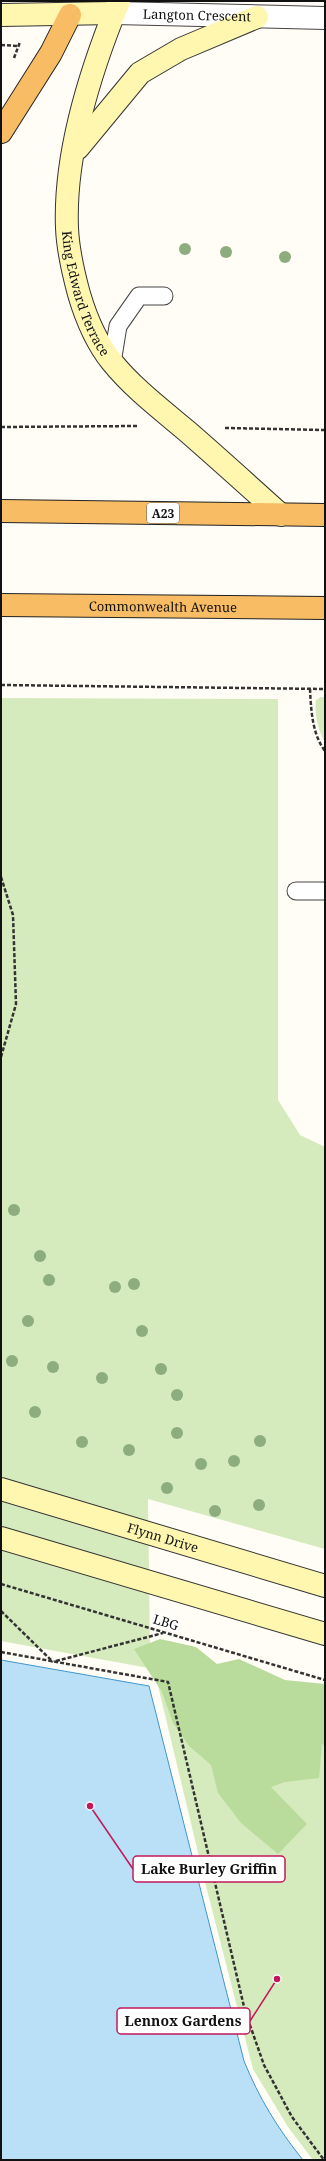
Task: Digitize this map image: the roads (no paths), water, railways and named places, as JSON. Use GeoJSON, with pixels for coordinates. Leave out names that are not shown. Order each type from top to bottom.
{"type":"FeatureCollection","features":[{"type":"Feature","properties":{"kind":"highway"},"geometry":{"type":"LineString","coordinates":[[1,132],[51,53],[73,8]]}},
{"type":"Feature","properties":{"kind":"highway","name":"A23"},"geometry":{"type":"LineString","coordinates":[[1,511],[325,515]]}},
{"type":"Feature","properties":{"kind":"highway","name":"Commonwealth Avenue"},"geometry":{"type":"LineString","coordinates":[[1,605],[325,608]]}},
{"type":"Feature","properties":{"kind":"main road","name":"Langton Crescent"},"geometry":{"type":"LineString","coordinates":[[73,8],[116,7]]}},
{"type":"Feature","properties":{"kind":"main road","name":"King Edward Terrace"},"geometry":{"type":"LineString","coordinates":[[116,7],[88,92],[73,153],[68,193],[67,228],[70,256],[88,320],[94,335],[112,363],[281,515]]}},
{"type":"Feature","properties":{"kind":"main road"},"geometry":{"type":"LineString","coordinates":[[1,15],[73,8]]}},
{"type":"Feature","properties":{"kind":"main road"},"geometry":{"type":"LineString","coordinates":[[73,153],[98,121],[140,73],[181,49],[257,17]]}},
{"type":"Feature","properties":{"kind":"main road","name":"Flynn Drive"},"geometry":{"type":"LineString","coordinates":[[1,1489],[325,1586]]}},
{"type":"Feature","properties":{"kind":"main road"},"geometry":{"type":"LineString","coordinates":[[1,1538],[325,1634]]}},
{"type":"Feature","properties":{"kind":"street","name":"Langton Crescent"},"geometry":{"type":"LineString","coordinates":[[116,7],[257,17],[325,18]]}},
{"type":"Feature","properties":{"kind":"lane"},"geometry":{"type":"LineString","coordinates":[[112,363],[118,326],[139,296],[164,296]]}},
{"type":"Feature","properties":{"kind":"lane"},"geometry":{"type":"LineString","coordinates":[[296,891],[325,891]]}},
{"type":"Feature","properties":{"kind":"water"},"geometry":{"type":"Polygon","coordinates":[[[1,1660],[149,1686],[244,2061],[256,2088],[270,2113],[285,2137],[303,2160],[1,2160],[1,1660]]]}},
{"type":"Feature","properties":{"kind":"place","name":"Lake Burley Griffin"},"geometry":{"type":"Point","coordinates":[90,1806]}},
{"type":"Feature","properties":{"kind":"place","name":"Lennox Gardens"},"geometry":{"type":"Point","coordinates":[277,1979]}}]}
